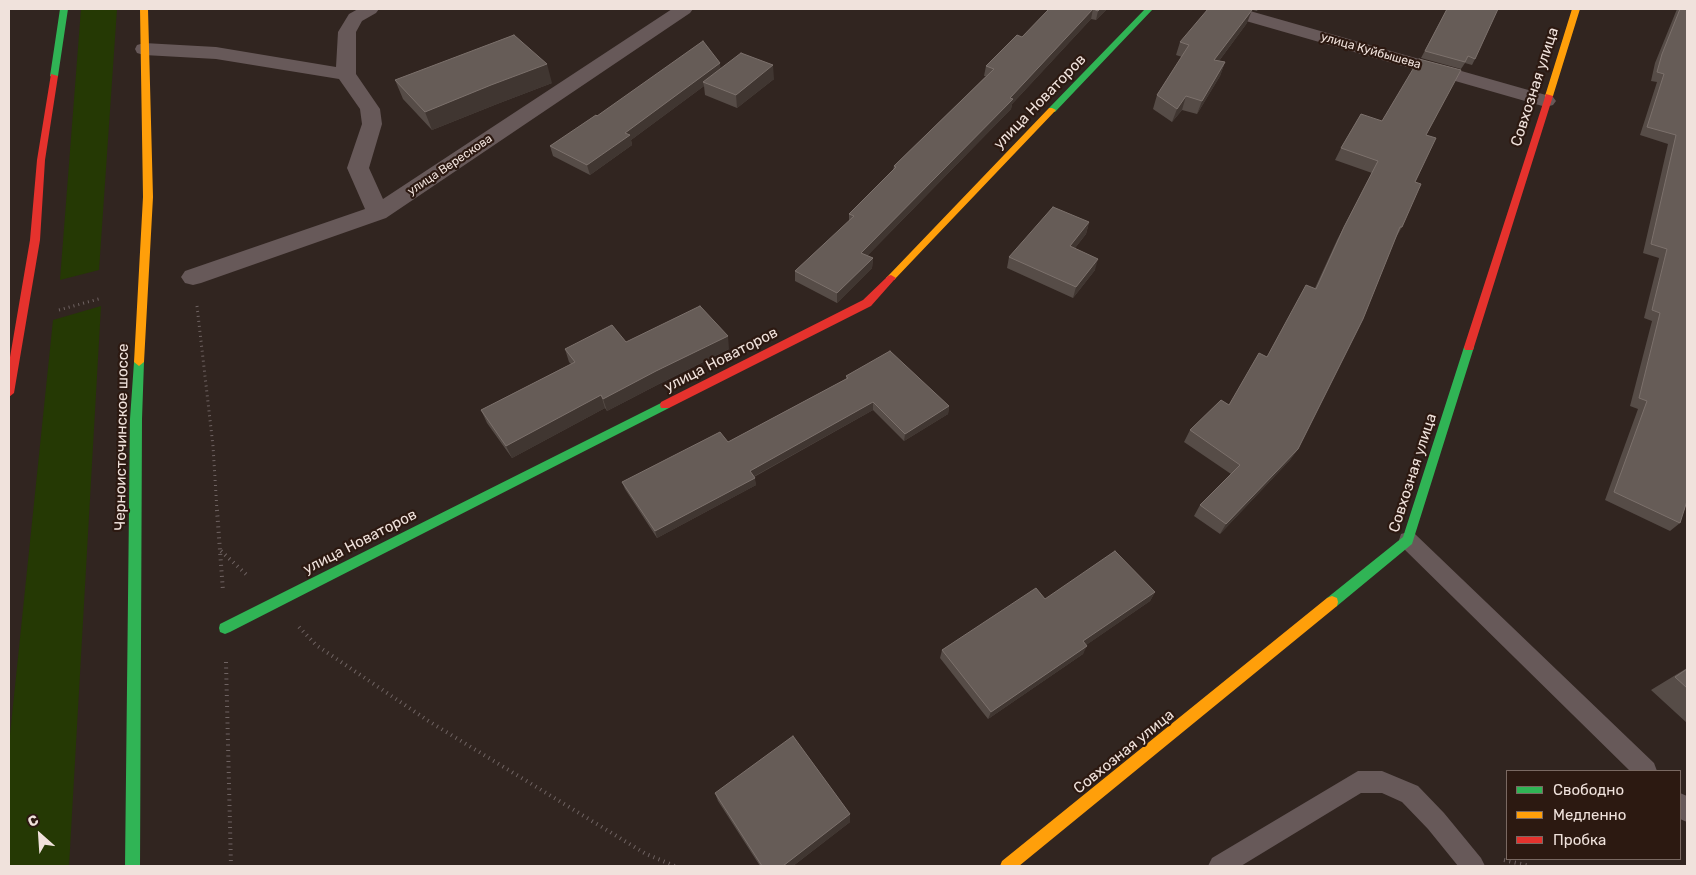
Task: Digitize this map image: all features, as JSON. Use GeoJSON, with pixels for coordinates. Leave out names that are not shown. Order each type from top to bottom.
{"type":"FeatureCollection","features":[{"type":"Feature","properties":{"kind":"street"},"geometry":{"type":"LineString","coordinates":[[9,393],[35,240],[41,160],[64,9]]}},
{"type":"Feature","properties":{"kind":"street","name":"Черноисточинское шоссе"},"geometry":{"type":"LineString","coordinates":[[132,866],[136,418],[148,197],[144,9]]}},
{"type":"Feature","properties":{"kind":"street","name":"улица Верескова"},"geometry":{"type":"LineString","coordinates":[[193,277],[378,213],[684,9]]}},
{"type":"Feature","properties":{"kind":"street","name":"улица Новаторов"},"geometry":{"type":"LineString","coordinates":[[225,628],[867,303],[1150,9]]}},
{"type":"Feature","properties":{"kind":"street","name":"улица Куйбышева"},"geometry":{"type":"LineString","coordinates":[[1224,9],[1546,101]]}},
{"type":"Feature","properties":{"kind":"street","name":"Совхозная улица"},"geometry":{"type":"LineString","coordinates":[[1008,866],[1408,540],[1576,9]]}},
{"type":"Feature","properties":{"kind":"street"},"geometry":{"type":"LineString","coordinates":[[362,13],[347,32],[346,74],[370,109],[372,124],[358,168],[378,213]]}},
{"type":"Feature","properties":{"kind":"street"},"geometry":{"type":"LineString","coordinates":[[144,49],[216,53],[346,74]]}},
{"type":"Feature","properties":{"kind":"lane"},"geometry":{"type":"LineString","coordinates":[[1408,540],[1645,770]]}},
{"type":"Feature","properties":{"kind":"lane"},"geometry":{"type":"LineString","coordinates":[[1220,866],[1358,782],[1382,782],[1410,794],[1436,821],[1473,866]]}},
{"type":"Feature","properties":{"kind":"path"},"geometry":{"type":"LineString","coordinates":[[193,277],[213,446],[220,550],[225,628],[231,866]]}},
{"type":"Feature","properties":{"kind":"path"},"geometry":{"type":"LineString","coordinates":[[59,310],[102,298]]}},
{"type":"Feature","properties":{"kind":"path"},"geometry":{"type":"LineString","coordinates":[[220,550],[275,602],[316,645],[430,722],[646,854],[674,866]]}},
{"type":"Feature","properties":{"kind":"green space"},"geometry":{"type":"Polygon","coordinates":[[[81,9],[117,9],[99,270],[60,280],[81,9]]]}},
{"type":"Feature","properties":{"kind":"green space"},"geometry":{"type":"Polygon","coordinates":[[[101,306],[69,866],[9,866],[9,744],[53,320],[101,306]]]}},
{"type":"Feature","properties":{"kind":"building"},"geometry":{"type":"Polygon","coordinates":[[[1049,9],[1093,9],[1010,98],[1013,99],[861,253],[873,258],[837,293],[795,271],[854,216],[849,214],[896,167],[894,166],[994,69],[986,66],[1017,35],[1022,37],[1049,9]]]}},
{"type":"Feature","properties":{"kind":"building"},"geometry":{"type":"Polygon","coordinates":[[[1208,9],[1252,10],[1214,60],[1225,62],[1202,101],[1186,96],[1177,109],[1157,95],[1189,45],[1180,42],[1208,9]]]}},
{"type":"Feature","properties":{"kind":"building"},"geometry":{"type":"Polygon","coordinates":[[[1447,9],[1498,9],[1475,59],[1468,56],[1465,62],[1425,51],[1447,9]]]}},
{"type":"Feature","properties":{"kind":"building"},"geometry":{"type":"Polygon","coordinates":[[[1680,9],[1687,9],[1687,501],[1680,523],[1614,492],[1647,401],[1639,398],[1660,313],[1652,310],[1667,249],[1651,244],[1676,135],[1647,127],[1664,74],[1657,72],[1662,54],[1680,9]]]}},
{"type":"Feature","properties":{"kind":"building"},"geometry":{"type":"Polygon","coordinates":[[[514,35],[547,64],[425,112],[395,80],[514,35]]]}},
{"type":"Feature","properties":{"kind":"building"},"geometry":{"type":"Polygon","coordinates":[[[703,41],[720,63],[625,133],[630,135],[587,165],[550,146],[597,116],[703,41]]]}},
{"type":"Feature","properties":{"kind":"building"},"geometry":{"type":"Polygon","coordinates":[[[741,53],[773,65],[736,95],[703,82],[741,53]]]}},
{"type":"Feature","properties":{"kind":"building"},"geometry":{"type":"Polygon","coordinates":[[[1419,59],[1461,70],[1426,135],[1436,138],[1415,182],[1421,184],[1402,227],[1400,227],[1363,319],[1298,449],[1226,524],[1200,505],[1240,465],[1190,430],[1221,400],[1229,405],[1259,353],[1267,357],[1306,285],[1316,289],[1344,227],[1378,161],[1341,148],[1361,114],[1382,121],[1419,59]]]}},
{"type":"Feature","properties":{"kind":"building"},"geometry":{"type":"Polygon","coordinates":[[[1053,207],[1089,222],[1070,246],[1098,259],[1076,287],[1009,257],[1053,207]]]}},
{"type":"Feature","properties":{"kind":"building"},"geometry":{"type":"Polygon","coordinates":[[[700,306],[728,336],[603,399],[601,395],[506,446],[481,410],[575,362],[565,349],[612,325],[626,342],[700,306]]]}},
{"type":"Feature","properties":{"kind":"building"},"geometry":{"type":"Polygon","coordinates":[[[890,351],[949,406],[905,434],[873,402],[750,471],[755,478],[655,531],[622,482],[720,432],[728,442],[848,378],[846,376],[890,351]]]}},
{"type":"Feature","properties":{"kind":"building"},"geometry":{"type":"Polygon","coordinates":[[[1115,551],[1155,592],[1083,641],[1087,646],[991,712],[942,650],[1036,588],[1045,599],[1115,551]]]}},
{"type":"Feature","properties":{"kind":"building"},"geometry":{"type":"Polygon","coordinates":[[[1687,669],[1687,688],[1675,677],[1687,669]]]}},
{"type":"Feature","properties":{"kind":"building"},"geometry":{"type":"Polygon","coordinates":[[[793,736],[850,814],[783,866],[762,866],[715,793],[793,736]]]}},
{"type":"Feature","properties":{"kind":"traffic: fast"},"geometry":{"type":"LineString","coordinates":[[54,76],[64,9]]}},
{"type":"Feature","properties":{"kind":"traffic: fast"},"geometry":{"type":"LineString","coordinates":[[1052,110],[1149,9]]}},
{"type":"Feature","properties":{"kind":"traffic: fast"},"geometry":{"type":"LineString","coordinates":[[1332,602],[1408,540],[1469,347]]}},
{"type":"Feature","properties":{"kind":"traffic: fast"},"geometry":{"type":"LineString","coordinates":[[132,866],[136,419],[139,362]]}},
{"type":"Feature","properties":{"kind":"traffic: fast"},"geometry":{"type":"LineString","coordinates":[[225,628],[665,405]]}},
{"type":"Feature","properties":{"kind":"traffic: slow"},"geometry":{"type":"LineString","coordinates":[[139,362],[148,197],[144,9]]}},
{"type":"Feature","properties":{"kind":"traffic: slow"},"geometry":{"type":"LineString","coordinates":[[1549,96],[1576,9]]}},
{"type":"Feature","properties":{"kind":"traffic: slow"},"geometry":{"type":"LineString","coordinates":[[891,278],[1052,110]]}},
{"type":"Feature","properties":{"kind":"traffic: slow"},"geometry":{"type":"LineString","coordinates":[[1007,866],[1332,602]]}},
{"type":"Feature","properties":{"kind":"traffic: jam"},"geometry":{"type":"LineString","coordinates":[[9,393],[35,240],[41,160],[54,76]]}},
{"type":"Feature","properties":{"kind":"traffic: jam"},"geometry":{"type":"LineString","coordinates":[[1469,347],[1549,96]]}},
{"type":"Feature","properties":{"kind":"traffic: jam"},"geometry":{"type":"LineString","coordinates":[[665,405],[867,303],[891,278]]}}]}
